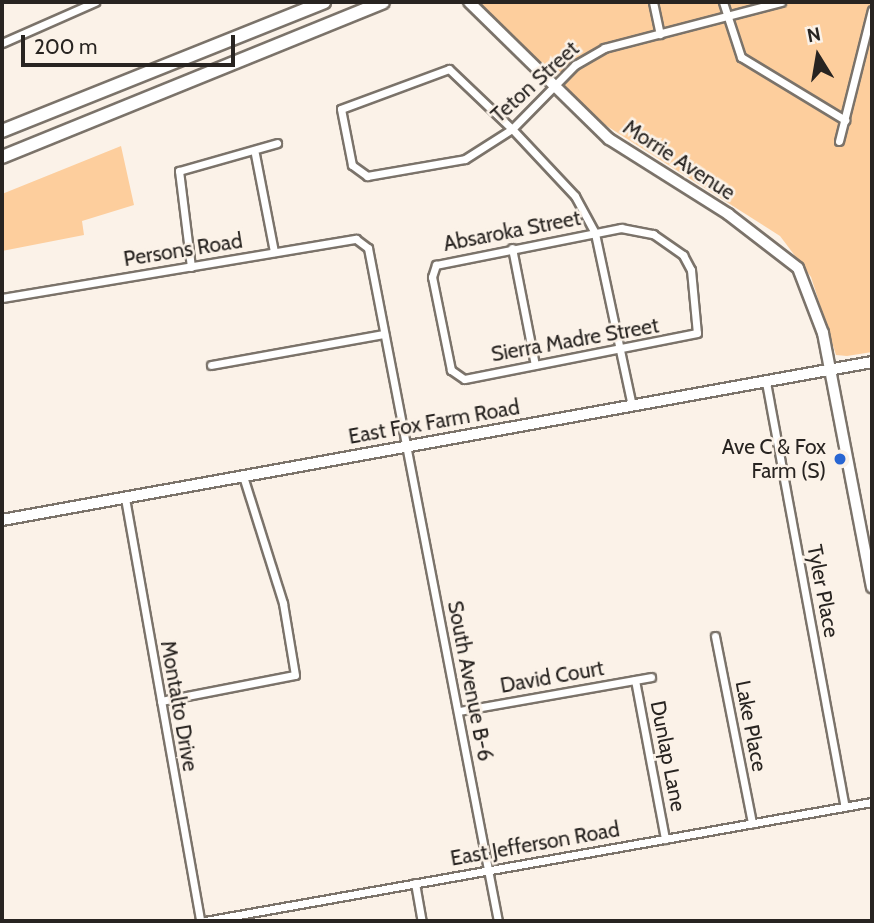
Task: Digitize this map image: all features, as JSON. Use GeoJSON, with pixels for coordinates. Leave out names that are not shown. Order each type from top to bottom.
{"type":"FeatureCollection","features":[{"type":"Feature","properties":{"kind":"highway"},"geometry":{"type":"LineString","coordinates":[[2,131],[324,2]]}},
{"type":"Feature","properties":{"kind":"highway"},"geometry":{"type":"LineString","coordinates":[[2,157],[383,2]]}},
{"type":"Feature","properties":{"kind":"main road","name":"Morrie Avenue"},"geometry":{"type":"LineString","coordinates":[[469,2],[552,88],[609,139],[786,255],[817,309],[872,587]]}},
{"type":"Feature","properties":{"kind":"main road","name":"East Fox Farm Road"},"geometry":{"type":"LineString","coordinates":[[2,520],[872,362]]}},
{"type":"Feature","properties":{"kind":"street"},"geometry":{"type":"LineString","coordinates":[[2,43],[95,2]]}},
{"type":"Feature","properties":{"kind":"street"},"geometry":{"type":"LineString","coordinates":[[653,2],[660,34]]}},
{"type":"Feature","properties":{"kind":"street"},"geometry":{"type":"LineString","coordinates":[[723,2],[726,19],[741,57],[845,120]]}},
{"type":"Feature","properties":{"kind":"street","name":"Teton Street"},"geometry":{"type":"LineString","coordinates":[[512,129],[449,69],[341,109],[356,171],[367,176],[464,159],[512,129],[552,88],[604,48],[726,19],[781,2]]}},
{"type":"Feature","properties":{"kind":"street"},"geometry":{"type":"LineString","coordinates":[[839,141],[872,10]]}},
{"type":"Feature","properties":{"kind":"street"},"geometry":{"type":"LineString","coordinates":[[512,129],[575,196],[595,233],[632,406]]}},
{"type":"Feature","properties":{"kind":"street"},"geometry":{"type":"LineString","coordinates":[[191,267],[178,171],[255,154],[277,143]]}},
{"type":"Feature","properties":{"kind":"street"},"geometry":{"type":"LineString","coordinates":[[255,154],[274,252]]}},
{"type":"Feature","properties":{"kind":"street","name":"Absaroka Street"},"geometry":{"type":"LineString","coordinates":[[464,379],[451,370],[432,277],[436,265],[512,248],[633,229],[683,255],[701,326],[691,337]]}},
{"type":"Feature","properties":{"kind":"street","name":"Persons Road"},"geometry":{"type":"LineString","coordinates":[[2,298],[356,239],[368,248]]}},
{"type":"Feature","properties":{"kind":"street","name":"South Avenue B-6"},"geometry":{"type":"LineString","coordinates":[[368,248],[498,921]]}},
{"type":"Feature","properties":{"kind":"street"},"geometry":{"type":"LineString","coordinates":[[512,248],[535,365]]}},
{"type":"Feature","properties":{"kind":"street"},"geometry":{"type":"LineString","coordinates":[[211,365],[384,334]]}},
{"type":"Feature","properties":{"kind":"street","name":"Sierra Madre Street"},"geometry":{"type":"LineString","coordinates":[[464,379],[691,337]]}},
{"type":"Feature","properties":{"kind":"street","name":"Tyler Place"},"geometry":{"type":"LineString","coordinates":[[766,382],[845,807]]}},
{"type":"Feature","properties":{"kind":"street"},"geometry":{"type":"LineString","coordinates":[[161,701],[295,675],[283,603],[243,476]]}},
{"type":"Feature","properties":{"kind":"street","name":"Montalto Drive"},"geometry":{"type":"LineString","coordinates":[[125,498],[202,921]]}},
{"type":"Feature","properties":{"kind":"street","name":"Lake Place"},"geometry":{"type":"LineString","coordinates":[[715,636],[752,823]]}},
{"type":"Feature","properties":{"kind":"street","name":"David Court"},"geometry":{"type":"LineString","coordinates":[[459,711],[651,677]]}},
{"type":"Feature","properties":{"kind":"street","name":"Dunlap Lane"},"geometry":{"type":"LineString","coordinates":[[635,680],[665,839]]}},
{"type":"Feature","properties":{"kind":"street","name":"East Jefferson Road"},"geometry":{"type":"LineString","coordinates":[[202,921],[872,802]]}},
{"type":"Feature","properties":{"kind":"street"},"geometry":{"type":"LineString","coordinates":[[415,883],[422,921]]}},
{"type":"Feature","properties":{"kind":"shaded area"},"geometry":{"type":"Polygon","coordinates":[[[872,2],[872,352],[847,356],[836,355],[811,277],[780,236],[599,121],[480,3],[872,2]]]}},
{"type":"Feature","properties":{"kind":"shaded area"},"geometry":{"type":"Polygon","coordinates":[[[121,146],[134,205],[82,221],[84,235],[2,251],[2,194],[121,146]]]}},
{"type":"Feature","properties":{"kind":"place","name":"Ave C & Fox Farm (S)"},"geometry":{"type":"Point","coordinates":[840,459]}}]}
